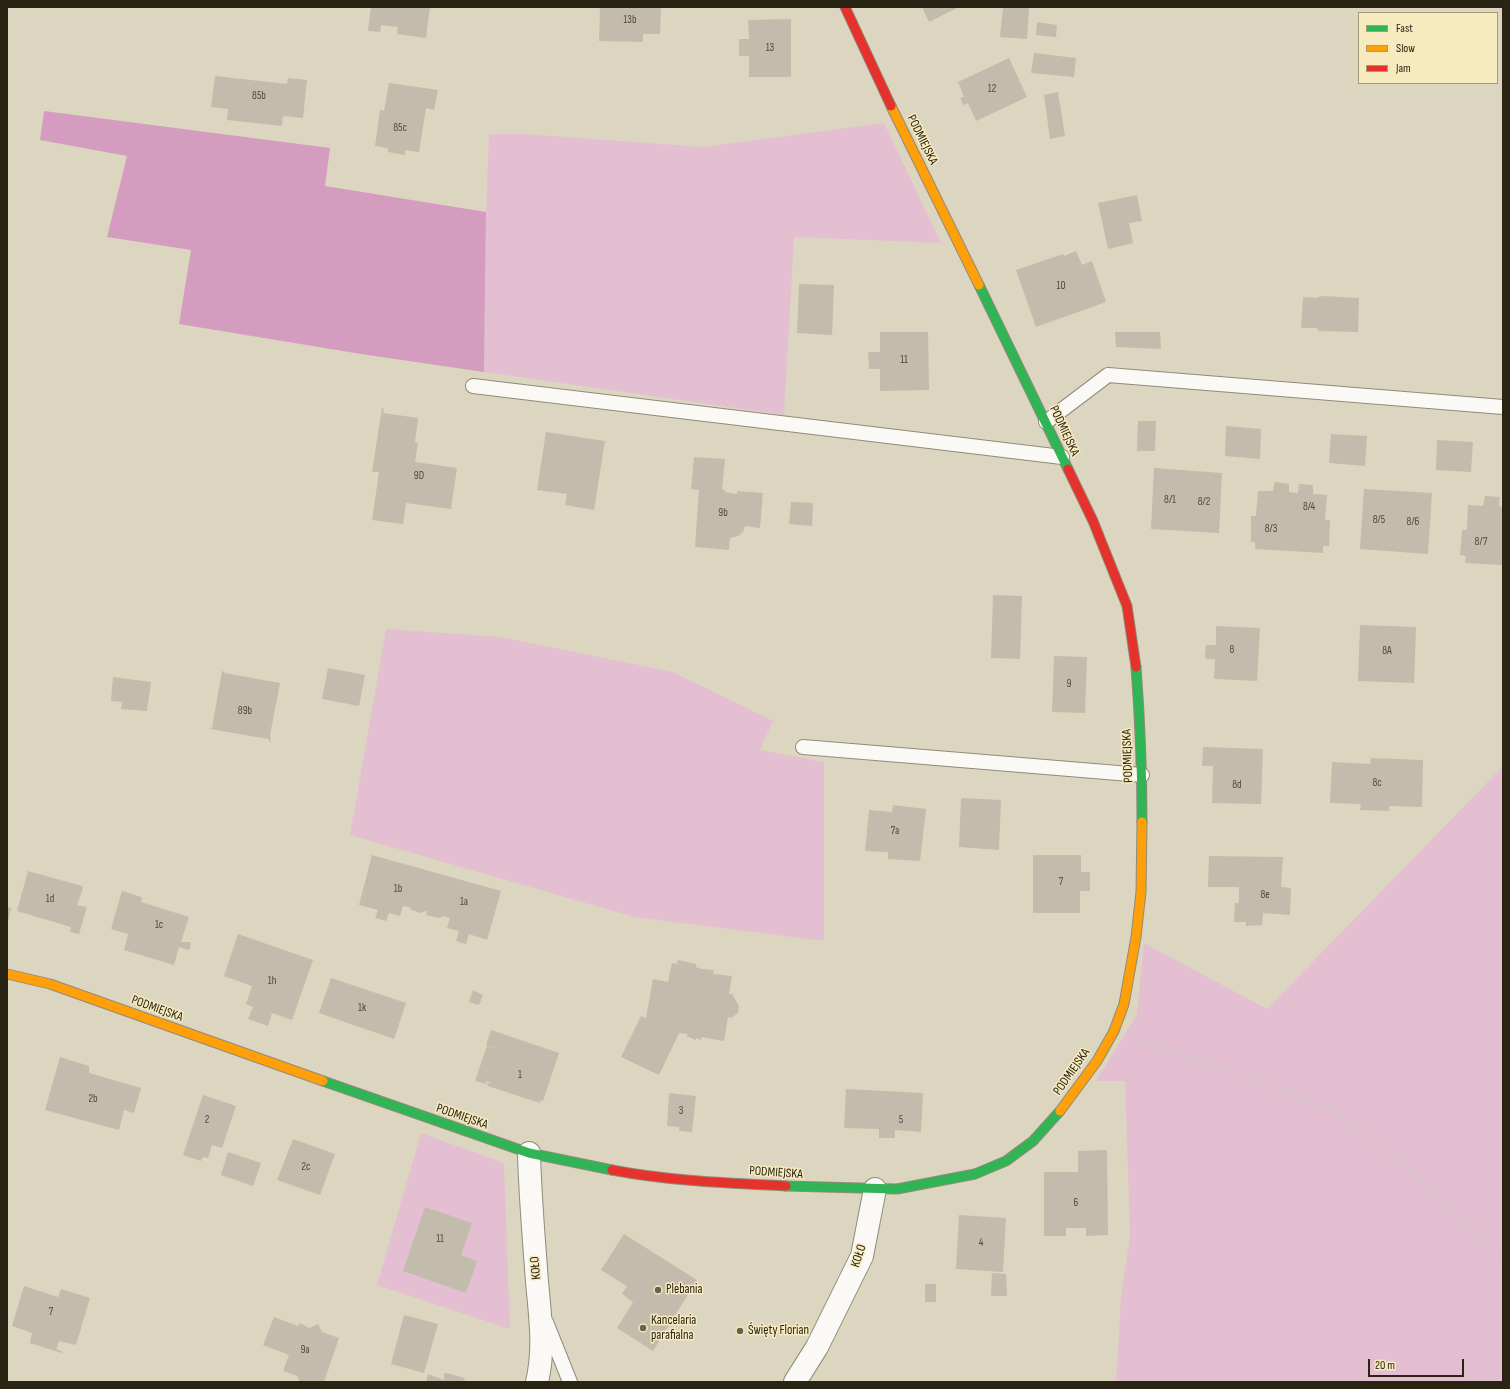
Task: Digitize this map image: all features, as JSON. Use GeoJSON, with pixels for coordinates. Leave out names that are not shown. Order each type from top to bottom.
{"type":"FeatureCollection","features":[{"type":"Feature","properties":{"kind":"street","name":"PODMIEJSKA"},"geometry":{"type":"LineString","coordinates":[[7,974],[50,984],[529,1154],[619,1171],[724,1183],[818,1188],[897,1189],[974,1174],[1006,1161],[1033,1142],[1067,1102],[1097,1061],[1114,1031],[1124,1004],[1136,937],[1141,899],[1142,775],[1140,710],[1127,606],[1093,521],[844,7]]}},
{"type":"Feature","properties":{"kind":"street","name":"KOŁO"},"geometry":{"type":"LineString","coordinates":[[529,1154],[530,1192],[541,1328],[541,1366],[537,1382]]}},
{"type":"Feature","properties":{"kind":"street","name":"KOŁO"},"geometry":{"type":"LineString","coordinates":[[795,1382],[817,1347],[862,1256],[875,1189]]}},
{"type":"Feature","properties":{"kind":"lane"},"geometry":{"type":"LineString","coordinates":[[1046,422],[1108,375],[1503,407]]}},
{"type":"Feature","properties":{"kind":"lane"},"geometry":{"type":"LineString","coordinates":[[473,386],[1062,457]]}},
{"type":"Feature","properties":{"kind":"lane"},"geometry":{"type":"LineString","coordinates":[[803,747],[1142,775]]}},
{"type":"Feature","properties":{"kind":"lane"},"geometry":{"type":"LineString","coordinates":[[539,1307],[570,1382]]}},
{"type":"Feature","properties":{"kind":"path"},"geometry":{"type":"LineString","coordinates":[[1114,1031],[1332,1109],[1426,1183],[1503,1258]]}},
{"type":"Feature","properties":{"kind":"shaded area"},"geometry":{"type":"Polygon","coordinates":[[[44,111],[330,148],[325,186],[486,212],[484,372],[361,354],[179,324],[191,250],[107,237],[127,156],[40,140],[44,111]]]}},
{"type":"Feature","properties":{"kind":"shaded area"},"geometry":{"type":"Polygon","coordinates":[[[884,123],[941,243],[794,237],[784,415],[484,372],[486,212],[489,134],[524,134],[703,147],[884,123]]]}},
{"type":"Feature","properties":{"kind":"shaded area"},"geometry":{"type":"Polygon","coordinates":[[[386,629],[501,637],[673,672],[773,721],[760,750],[824,762],[824,941],[634,917],[350,835],[386,629]]]}},
{"type":"Feature","properties":{"kind":"shaded area"},"geometry":{"type":"Polygon","coordinates":[[[1503,766],[1503,1382],[1116,1382],[1121,1296],[1130,1236],[1125,1081],[1096,1081],[1137,1014],[1144,943],[1267,1009],[1503,766]]]}},
{"type":"Feature","properties":{"kind":"shaded area"},"geometry":{"type":"Polygon","coordinates":[[[421,1133],[504,1163],[510,1329],[377,1285],[421,1133]]]}},
{"type":"Feature","properties":{"kind":"building"},"geometry":{"type":"Polygon","coordinates":[[[371,7],[430,7],[426,38],[397,34],[398,27],[381,25],[380,32],[368,31],[371,7]]]}},
{"type":"Feature","properties":{"kind":"building"},"geometry":{"type":"Polygon","coordinates":[[[600,7],[661,7],[660,34],[643,34],[643,42],[599,41],[600,7]]]}},
{"type":"Feature","properties":{"kind":"building"},"geometry":{"type":"Polygon","coordinates":[[[922,7],[959,7],[929,22],[922,7]]]}},
{"type":"Feature","properties":{"kind":"building"},"geometry":{"type":"Polygon","coordinates":[[[1003,7],[1029,7],[1027,39],[1000,37],[1003,7]]]}},
{"type":"Feature","properties":{"kind":"building"},"geometry":{"type":"Polygon","coordinates":[[[791,19],[791,77],[749,77],[749,56],[739,56],[739,39],[749,39],[748,20],[791,19]]]}},
{"type":"Feature","properties":{"kind":"building"},"geometry":{"type":"Polygon","coordinates":[[[1037,22],[1057,25],[1056,37],[1036,35],[1037,22]]]}},
{"type":"Feature","properties":{"kind":"building"},"geometry":{"type":"Polygon","coordinates":[[[1034,53],[1076,58],[1074,77],[1031,73],[1034,53]]]}},
{"type":"Feature","properties":{"kind":"building"},"geometry":{"type":"Polygon","coordinates":[[[1009,58],[1027,97],[976,121],[968,103],[963,105],[960,98],[964,97],[958,82],[1009,58]]]}},
{"type":"Feature","properties":{"kind":"building"},"geometry":{"type":"Polygon","coordinates":[[[215,76],[287,84],[288,78],[307,80],[303,118],[283,116],[282,126],[227,120],[228,109],[211,107],[215,76]]]}},
{"type":"Feature","properties":{"kind":"building"},"geometry":{"type":"Polygon","coordinates":[[[389,83],[438,90],[434,110],[426,108],[419,152],[405,150],[405,155],[388,152],[388,148],[375,146],[380,110],[384,111],[389,83]]]}},
{"type":"Feature","properties":{"kind":"building"},"geometry":{"type":"Polygon","coordinates":[[[1058,92],[1065,136],[1050,139],[1044,95],[1058,92]]]}},
{"type":"Feature","properties":{"kind":"building"},"geometry":{"type":"Polygon","coordinates":[[[1137,195],[1142,221],[1129,223],[1133,243],[1108,249],[1098,203],[1137,195]]]}},
{"type":"Feature","properties":{"kind":"building"},"geometry":{"type":"Polygon","coordinates":[[[1076,251],[1082,265],[1092,261],[1106,302],[1036,327],[1016,270],[1076,251]]]}},
{"type":"Feature","properties":{"kind":"building"},"geometry":{"type":"Polygon","coordinates":[[[799,284],[834,285],[832,335],[797,333],[799,284]]]}},
{"type":"Feature","properties":{"kind":"building"},"geometry":{"type":"Polygon","coordinates":[[[1322,296],[1359,298],[1358,332],[1319,331],[1317,328],[1301,328],[1303,297],[1317,298],[1322,296]]]}},
{"type":"Feature","properties":{"kind":"building"},"geometry":{"type":"Polygon","coordinates":[[[880,332],[928,332],[929,390],[880,391],[880,369],[869,369],[868,352],[880,352],[880,332]]]}},
{"type":"Feature","properties":{"kind":"building"},"geometry":{"type":"Polygon","coordinates":[[[1115,332],[1160,332],[1161,349],[1116,347],[1115,332]]]}},
{"type":"Feature","properties":{"kind":"building"},"geometry":{"type":"Polygon","coordinates":[[[382,408],[384,409],[383,413],[418,418],[415,442],[418,443],[415,462],[457,468],[451,509],[406,503],[403,524],[372,520],[379,472],[372,472],[382,408]]]}},
{"type":"Feature","properties":{"kind":"building"},"geometry":{"type":"Polygon","coordinates":[[[1138,421],[1156,421],[1155,451],[1137,451],[1138,421]]]}},
{"type":"Feature","properties":{"kind":"building"},"geometry":{"type":"Polygon","coordinates":[[[1226,426],[1261,429],[1260,459],[1225,456],[1226,426]]]}},
{"type":"Feature","properties":{"kind":"building"},"geometry":{"type":"Polygon","coordinates":[[[546,432],[605,441],[594,510],[565,505],[567,494],[537,490],[546,432]]]}},
{"type":"Feature","properties":{"kind":"building"},"geometry":{"type":"Polygon","coordinates":[[[1331,434],[1367,436],[1365,466],[1329,463],[1331,434]]]}},
{"type":"Feature","properties":{"kind":"building"},"geometry":{"type":"Polygon","coordinates":[[[1437,440],[1473,442],[1471,472],[1436,470],[1437,440]]]}},
{"type":"Feature","properties":{"kind":"building"},"geometry":{"type":"Polygon","coordinates":[[[694,457],[725,459],[722,489],[725,490],[725,492],[737,494],[737,491],[763,493],[760,528],[745,526],[743,532],[738,536],[730,538],[729,550],[695,547],[699,490],[691,489],[694,457]]]}},
{"type":"Feature","properties":{"kind":"building"},"geometry":{"type":"Polygon","coordinates":[[[1154,468],[1222,473],[1219,533],[1151,529],[1154,468]]]}},
{"type":"Feature","properties":{"kind":"building"},"geometry":{"type":"Polygon","coordinates":[[[1275,482],[1289,484],[1289,492],[1298,493],[1299,484],[1313,485],[1313,494],[1327,495],[1325,520],[1330,520],[1329,546],[1323,546],[1323,553],[1255,549],[1255,542],[1251,542],[1251,516],[1256,516],[1258,491],[1273,491],[1275,482]]]}},
{"type":"Feature","properties":{"kind":"building"},"geometry":{"type":"Polygon","coordinates":[[[1364,489],[1432,493],[1428,554],[1360,549],[1364,489]]]}},
{"type":"Feature","properties":{"kind":"building"},"geometry":{"type":"Polygon","coordinates":[[[1485,496],[1500,497],[1499,506],[1503,507],[1503,565],[1465,563],[1466,556],[1460,555],[1462,530],[1467,530],[1468,505],[1483,506],[1485,496]]]}},
{"type":"Feature","properties":{"kind":"building"},"geometry":{"type":"Polygon","coordinates":[[[791,502],[813,503],[812,526],[789,524],[791,502]]]}},
{"type":"Feature","properties":{"kind":"building"},"geometry":{"type":"Polygon","coordinates":[[[993,595],[1022,596],[1020,659],[991,658],[993,595]]]}},
{"type":"Feature","properties":{"kind":"building"},"geometry":{"type":"Polygon","coordinates":[[[1360,625],[1416,627],[1414,683],[1358,681],[1360,625]]]}},
{"type":"Feature","properties":{"kind":"building"},"geometry":{"type":"Polygon","coordinates":[[[1216,626],[1260,628],[1257,681],[1214,679],[1215,659],[1206,659],[1205,656],[1206,645],[1216,645],[1216,626]]]}},
{"type":"Feature","properties":{"kind":"building"},"geometry":{"type":"Polygon","coordinates":[[[1054,656],[1087,657],[1085,713],[1052,712],[1054,656]]]}},
{"type":"Feature","properties":{"kind":"building"},"geometry":{"type":"Polygon","coordinates":[[[328,668],[365,675],[359,706],[322,699],[328,668]]]}},
{"type":"Feature","properties":{"kind":"building"},"geometry":{"type":"Polygon","coordinates":[[[222,671],[225,672],[224,673],[280,683],[270,735],[271,743],[268,739],[210,729],[211,727],[212,728],[222,671]]]}},
{"type":"Feature","properties":{"kind":"building"},"geometry":{"type":"Polygon","coordinates":[[[113,677],[151,682],[147,711],[121,709],[122,702],[111,701],[113,677]]]}},
{"type":"Feature","properties":{"kind":"building"},"geometry":{"type":"Polygon","coordinates":[[[1203,747],[1263,749],[1261,804],[1212,803],[1213,766],[1202,766],[1203,747]]]}},
{"type":"Feature","properties":{"kind":"building"},"geometry":{"type":"Polygon","coordinates":[[[1371,758],[1423,760],[1422,807],[1389,806],[1389,811],[1360,810],[1361,804],[1330,803],[1332,762],[1370,764],[1371,758]]]}},
{"type":"Feature","properties":{"kind":"building"},"geometry":{"type":"Polygon","coordinates":[[[961,798],[1001,800],[999,850],[959,847],[961,798]]]}},
{"type":"Feature","properties":{"kind":"building"},"geometry":{"type":"Polygon","coordinates":[[[893,805],[926,809],[920,861],[888,859],[888,852],[865,851],[869,810],[892,812],[893,805]]]}},
{"type":"Feature","properties":{"kind":"building"},"geometry":{"type":"Polygon","coordinates":[[[372,855],[501,891],[487,940],[469,934],[466,944],[456,941],[459,931],[447,928],[450,918],[443,916],[440,918],[426,915],[427,912],[425,911],[420,913],[409,907],[403,906],[400,916],[389,913],[386,921],[375,918],[378,910],[359,905],[372,855]]]}},
{"type":"Feature","properties":{"kind":"building"},"geometry":{"type":"Polygon","coordinates":[[[1033,855],[1081,855],[1081,872],[1090,872],[1090,891],[1080,891],[1080,913],[1033,913],[1033,855]]]}},
{"type":"Feature","properties":{"kind":"building"},"geometry":{"type":"Polygon","coordinates":[[[1209,856],[1283,857],[1281,887],[1291,888],[1290,915],[1263,913],[1262,925],[1246,926],[1246,922],[1234,922],[1235,903],[1239,903],[1239,887],[1208,887],[1209,856]]]}},
{"type":"Feature","properties":{"kind":"building"},"geometry":{"type":"Polygon","coordinates":[[[28,871],[82,886],[83,888],[77,905],[87,907],[79,934],[70,932],[71,927],[17,911],[28,871]]]}},
{"type":"Feature","properties":{"kind":"building"},"geometry":{"type":"Polygon","coordinates":[[[122,891],[141,897],[141,902],[189,917],[181,942],[190,942],[190,949],[188,950],[179,947],[174,965],[124,950],[128,934],[111,929],[122,891]]]}},
{"type":"Feature","properties":{"kind":"building"},"geometry":{"type":"Polygon","coordinates":[[[7,907],[11,908],[8,922],[7,922],[7,907]]]}},
{"type":"Feature","properties":{"kind":"building"},"geometry":{"type":"Polygon","coordinates":[[[238,934],[313,960],[292,1020],[272,1013],[268,1026],[248,1019],[253,1007],[246,1004],[252,986],[224,976],[238,934]]]}},
{"type":"Feature","properties":{"kind":"building"},"geometry":{"type":"Polygon","coordinates":[[[678,960],[696,964],[696,967],[701,969],[714,970],[713,974],[732,976],[729,994],[732,994],[739,1006],[738,1013],[731,1018],[728,1017],[724,1041],[701,1037],[701,1040],[696,1038],[696,1040],[686,1036],[688,1034],[679,1033],[659,1075],[621,1057],[641,1016],[646,1018],[653,979],[668,982],[672,963],[677,964],[678,960]]]}},
{"type":"Feature","properties":{"kind":"building"},"geometry":{"type":"Polygon","coordinates":[[[331,978],[406,1003],[394,1039],[319,1013],[331,978]]]}},
{"type":"Feature","properties":{"kind":"building"},"geometry":{"type":"Polygon","coordinates":[[[473,990],[483,995],[479,1005],[469,1002],[473,990]]]}},
{"type":"Feature","properties":{"kind":"building"},"geometry":{"type":"Polygon","coordinates":[[[491,1030],[559,1053],[543,1101],[541,1100],[540,1103],[488,1086],[487,1083],[492,1083],[486,1081],[486,1084],[475,1081],[487,1046],[501,1050],[486,1045],[491,1030]]]}},
{"type":"Feature","properties":{"kind":"building"},"geometry":{"type":"Polygon","coordinates":[[[60,1057],[89,1066],[89,1073],[141,1088],[134,1113],[124,1110],[119,1130],[45,1110],[60,1057]]]}},
{"type":"Feature","properties":{"kind":"building"},"geometry":{"type":"Polygon","coordinates":[[[846,1089],[923,1093],[921,1132],[895,1130],[895,1138],[879,1138],[879,1129],[844,1128],[846,1089]]]}},
{"type":"Feature","properties":{"kind":"building"},"geometry":{"type":"Polygon","coordinates":[[[669,1093],[696,1096],[692,1132],[679,1131],[679,1127],[667,1126],[669,1093]]]}},
{"type":"Feature","properties":{"kind":"building"},"geometry":{"type":"Polygon","coordinates":[[[203,1095],[236,1106],[222,1148],[212,1145],[208,1158],[203,1157],[201,1161],[183,1155],[203,1095]]]}},
{"type":"Feature","properties":{"kind":"building"},"geometry":{"type":"Polygon","coordinates":[[[293,1139],[335,1154],[320,1195],[277,1180],[293,1139]]]}},
{"type":"Feature","properties":{"kind":"building"},"geometry":{"type":"Polygon","coordinates":[[[1107,1150],[1108,1235],[1086,1236],[1086,1228],[1066,1228],[1066,1236],[1044,1236],[1044,1172],[1078,1172],[1078,1151],[1107,1150]]]}},
{"type":"Feature","properties":{"kind":"building"},"geometry":{"type":"Polygon","coordinates":[[[228,1152],[261,1163],[253,1186],[221,1175],[228,1152]]]}},
{"type":"Feature","properties":{"kind":"building"},"geometry":{"type":"Polygon","coordinates":[[[425,1207],[472,1223],[461,1255],[477,1261],[466,1293],[403,1271],[425,1207]]]}},
{"type":"Feature","properties":{"kind":"building"},"geometry":{"type":"Polygon","coordinates":[[[959,1215],[1006,1218],[1003,1272],[956,1269],[959,1215]]]}},
{"type":"Feature","properties":{"kind":"building","name":"Plebania"},"geometry":{"type":"Polygon","coordinates":[[[624,1234],[697,1280],[653,1351],[617,1328],[633,1302],[622,1294],[627,1286],[601,1270],[624,1234]]]}},
{"type":"Feature","properties":{"kind":"building"},"geometry":{"type":"Polygon","coordinates":[[[992,1273],[1006,1274],[1007,1296],[991,1296],[992,1273]]]}},
{"type":"Feature","properties":{"kind":"building"},"geometry":{"type":"Polygon","coordinates":[[[925,1284],[936,1284],[936,1302],[925,1302],[925,1284]]]}},
{"type":"Feature","properties":{"kind":"building"},"geometry":{"type":"Polygon","coordinates":[[[24,1286],[58,1297],[61,1289],[90,1298],[76,1345],[59,1341],[56,1349],[63,1352],[55,1351],[30,1343],[32,1333],[12,1326],[24,1286]]]}},
{"type":"Feature","properties":{"kind":"building"},"geometry":{"type":"Polygon","coordinates":[[[404,1315],[438,1324],[424,1373],[391,1364],[404,1315]]]}},
{"type":"Feature","properties":{"kind":"building"},"geometry":{"type":"Polygon","coordinates":[[[274,1317],[298,1326],[300,1323],[309,1328],[318,1324],[322,1332],[339,1338],[324,1382],[300,1382],[297,1376],[283,1371],[289,1355],[263,1345],[274,1317]]]}},
{"type":"Feature","properties":{"kind":"building"},"geometry":{"type":"Polygon","coordinates":[[[447,1373],[464,1378],[465,1382],[426,1382],[428,1374],[444,1380],[444,1374],[447,1373]]]}},
{"type":"Feature","properties":{"kind":"traffic: fast"},"geometry":{"type":"LineString","coordinates":[[979,285],[1068,469]]}},
{"type":"Feature","properties":{"kind":"traffic: fast"},"geometry":{"type":"LineString","coordinates":[[1136,667],[1142,783],[1142,822]]}},
{"type":"Feature","properties":{"kind":"traffic: fast"},"geometry":{"type":"LineString","coordinates":[[323,1081],[529,1153],[612,1170]]}},
{"type":"Feature","properties":{"kind":"traffic: fast"},"geometry":{"type":"LineString","coordinates":[[786,1186],[897,1189],[975,1174],[1006,1161],[1033,1141],[1060,1111]]}},
{"type":"Feature","properties":{"kind":"traffic: slow"},"geometry":{"type":"LineString","coordinates":[[891,106],[979,285]]}},
{"type":"Feature","properties":{"kind":"traffic: slow"},"geometry":{"type":"LineString","coordinates":[[1060,1111],[1097,1061],[1114,1031],[1124,1004],[1136,937],[1141,892],[1142,822]]}},
{"type":"Feature","properties":{"kind":"traffic: slow"},"geometry":{"type":"LineString","coordinates":[[7,974],[50,984],[323,1081]]}},
{"type":"Feature","properties":{"kind":"traffic: jam"},"geometry":{"type":"LineString","coordinates":[[845,7],[891,106]]}},
{"type":"Feature","properties":{"kind":"traffic: jam"},"geometry":{"type":"LineString","coordinates":[[1068,469],[1093,521],[1127,606],[1136,667]]}},
{"type":"Feature","properties":{"kind":"traffic: jam"},"geometry":{"type":"LineString","coordinates":[[612,1170],[655,1177],[720,1183],[786,1186]]}},
{"type":"Feature","properties":{"kind":"place","name":"Plebania"},"geometry":{"type":"Point","coordinates":[658,1290]}},
{"type":"Feature","properties":{"kind":"place","name":"Kancelaria parafialna"},"geometry":{"type":"Point","coordinates":[643,1328]}},
{"type":"Feature","properties":{"kind":"place","name":"Święty Florian"},"geometry":{"type":"Point","coordinates":[740,1331]}}]}
